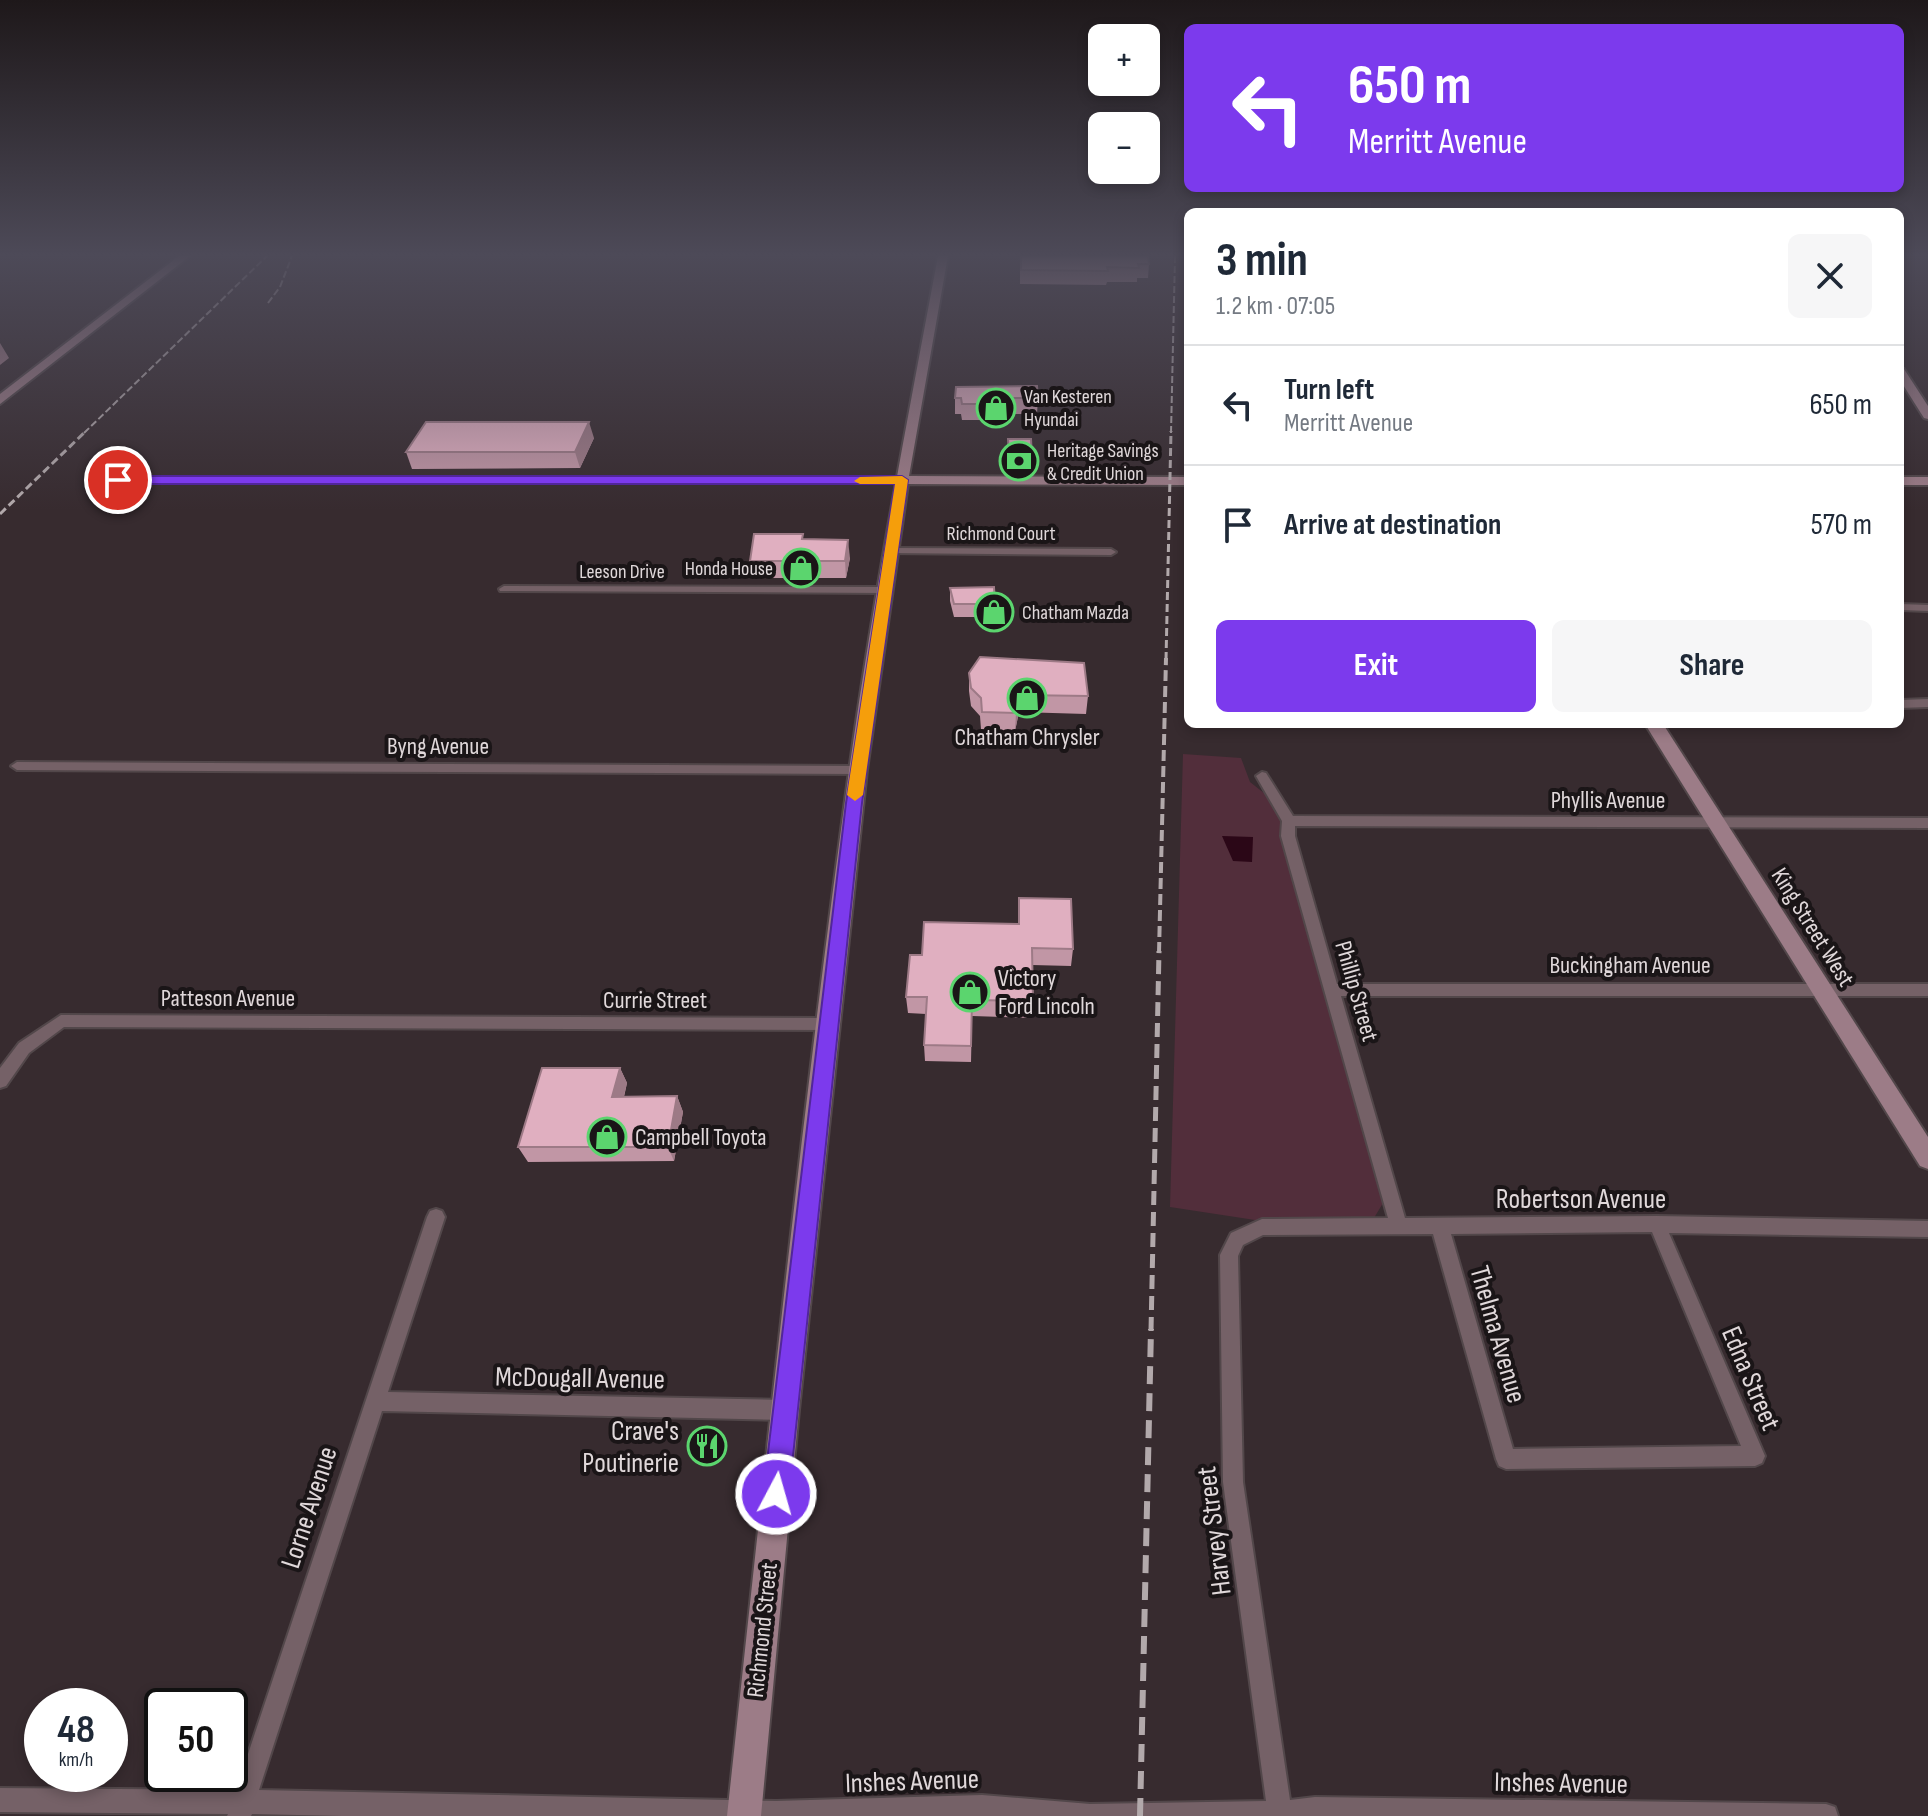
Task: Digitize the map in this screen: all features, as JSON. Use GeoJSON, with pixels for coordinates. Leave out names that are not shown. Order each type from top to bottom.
{"type":"FeatureCollection","features":[{"type":"Feature","properties":{"kind":"main road"},"geometry":{"type":"LineString","coordinates":[[0,400],[76,341]]}},
{"type":"Feature","properties":{"kind":"main road","name":"Richmond Street"},"geometry":{"type":"LineString","coordinates":[[744,1814],[827,1024],[858,770],[902,480],[927,341]]}},
{"type":"Feature","properties":{"kind":"main road"},"geometry":{"type":"LineString","coordinates":[[1904,377],[1928,415]]}},
{"type":"Feature","properties":{"kind":"main road"},"geometry":{"type":"LineString","coordinates":[[902,480],[1184,481]]}},
{"type":"Feature","properties":{"kind":"main road"},"geometry":{"type":"LineString","coordinates":[[1905,481],[1928,480]]}},
{"type":"Feature","properties":{"kind":"main road","name":"King Street West"},"geometry":{"type":"LineString","coordinates":[[1656,728],[1928,1158]]}},
{"type":"Feature","properties":{"kind":"street"},"geometry":{"type":"LineString","coordinates":[[118,480],[902,480]]}},
{"type":"Feature","properties":{"kind":"street","name":"Richmond Court"},"geometry":{"type":"LineString","coordinates":[[891,551],[1111,552]]}},
{"type":"Feature","properties":{"kind":"street","name":"Leeson Drive"},"geometry":{"type":"LineString","coordinates":[[504,589],[885,590]]}},
{"type":"Feature","properties":{"kind":"street"},"geometry":{"type":"LineString","coordinates":[[1904,607],[1928,608]]}},
{"type":"Feature","properties":{"kind":"street"},"geometry":{"type":"LineString","coordinates":[[1904,704],[1928,703]]}},
{"type":"Feature","properties":{"kind":"street","name":"Byng Avenue"},"geometry":{"type":"LineString","coordinates":[[17,766],[858,770]]}},
{"type":"Feature","properties":{"kind":"street","name":"Phillip Street"},"geometry":{"type":"LineString","coordinates":[[1262,776],[1289,821],[1288,836],[1398,1223]]}},
{"type":"Feature","properties":{"kind":"street","name":"Phyllis Avenue"},"geometry":{"type":"LineString","coordinates":[[1289,821],[1928,823]]}},
{"type":"Feature","properties":{"kind":"street","name":"Buckingham Avenue"},"geometry":{"type":"LineString","coordinates":[[1332,990],[1928,990]]}},
{"type":"Feature","properties":{"kind":"street","name":"Patteson Avenue"},"geometry":{"type":"LineString","coordinates":[[0,1081],[24,1048],[61,1021],[482,1024]]}},
{"type":"Feature","properties":{"kind":"street","name":"Currie Street"},"geometry":{"type":"LineString","coordinates":[[482,1024],[827,1024]]}},
{"type":"Feature","properties":{"kind":"street","name":"Lorne Avenue"},"geometry":{"type":"LineString","coordinates":[[241,1809],[436,1217]]}},
{"type":"Feature","properties":{"kind":"street","name":"Robertson Avenue"},"geometry":{"type":"LineString","coordinates":[[1237,1239],[1262,1227],[1398,1223],[1928,1229]]}},
{"type":"Feature","properties":{"kind":"street","name":"Thelma Avenue"},"geometry":{"type":"LineString","coordinates":[[1439,1224],[1506,1459]]}},
{"type":"Feature","properties":{"kind":"street","name":"Edna Street"},"geometry":{"type":"LineString","coordinates":[[1506,1459],[1755,1456],[1657,1224]]}},
{"type":"Feature","properties":{"kind":"street","name":"Harvey Street"},"geometry":{"type":"LineString","coordinates":[[1237,1239],[1229,1255],[1233,1482],[1280,1814]]}},
{"type":"Feature","properties":{"kind":"street","name":"McDougall Avenue"},"geometry":{"type":"LineString","coordinates":[[374,1401],[785,1410]]}},
{"type":"Feature","properties":{"kind":"street","name":"Inshes Avenue"},"geometry":{"type":"LineString","coordinates":[[0,1800],[241,1809],[744,1814],[982,1807],[1090,1816],[1280,1814],[1315,1809],[1826,1816]]}},
{"type":"Feature","properties":{"kind":"shaded area"},"geometry":{"type":"Polygon","coordinates":[[[1183,754],[1241,758],[1250,782],[1274,801],[1282,816],[1383,1203],[1374,1218],[1255,1220],[1170,1207],[1183,754]]]}},
{"type":"Feature","properties":{"kind":"shaded area"},"geometry":{"type":"Polygon","coordinates":[[[1222,836],[1253,837],[1252,862],[1233,861],[1222,836]]]}},
{"type":"Feature","properties":{"kind":"building"},"geometry":{"type":"Polygon","coordinates":[[[1037,386],[1038,398],[993,398],[993,404],[962,404],[961,398],[955,398],[956,387],[1037,386]]]}},
{"type":"Feature","properties":{"kind":"building"},"geometry":{"type":"Polygon","coordinates":[[[426,422],[589,422],[575,452],[406,452],[426,422]]]}},
{"type":"Feature","properties":{"kind":"building"},"geometry":{"type":"Polygon","coordinates":[[[1008,439],[1031,439],[1032,457],[1009,457],[1008,439]]]}},
{"type":"Feature","properties":{"kind":"building"},"geometry":{"type":"Polygon","coordinates":[[[754,534],[803,534],[802,539],[848,540],[845,561],[750,561],[754,534]]]}},
{"type":"Feature","properties":{"kind":"building"},"geometry":{"type":"Polygon","coordinates":[[[994,587],[995,604],[954,604],[950,588],[994,587]]]}},
{"type":"Feature","properties":{"kind":"building"},"geometry":{"type":"Polygon","coordinates":[[[980,657],[1084,663],[1088,696],[1020,695],[1016,713],[982,712],[981,698],[971,688],[969,673],[980,657]]]}},
{"type":"Feature","properties":{"kind":"building","name":"Victory Ford Lincoln"},"geometry":{"type":"Polygon","coordinates":[[[1019,898],[1071,899],[1073,949],[1032,948],[1033,1001],[972,1000],[971,1046],[924,1045],[927,997],[906,997],[910,955],[922,955],[924,922],[1019,924],[1019,898]]]}},
{"type":"Feature","properties":{"kind":"building","name":"Campbell Toyota"},"geometry":{"type":"Polygon","coordinates":[[[542,1068],[620,1068],[612,1097],[677,1096],[668,1147],[518,1147],[542,1068]]]}},
{"type":"Feature","properties":{"kind":"railway"},"geometry":{"type":"LineString","coordinates":[[84,433],[179,341]]}},
{"type":"Feature","properties":{"kind":"railway"},"geometry":{"type":"LineString","coordinates":[[1171,433],[1173,341]]}},
{"type":"Feature","properties":{"kind":"railway"},"geometry":{"type":"LineString","coordinates":[[0,514],[86,431]]}},
{"type":"Feature","properties":{"kind":"railway"},"geometry":{"type":"LineString","coordinates":[[1166,660],[1171,431]]}},
{"type":"Feature","properties":{"kind":"railway"},"geometry":{"type":"LineString","coordinates":[[1159,953],[1166,658]]}},
{"type":"Feature","properties":{"kind":"railway"},"geometry":{"type":"LineString","coordinates":[[1151,1331],[1159,951]]}},
{"type":"Feature","properties":{"kind":"railway"},"geometry":{"type":"LineString","coordinates":[[1140,1816],[1151,1329]]}},
{"type":"Feature","properties":{"kind":"slow traffic"},"geometry":{"type":"LineString","coordinates":[[855,795],[902,480],[860,481]]}},
{"type":"Feature","properties":{"kind":"place","name":"Van Kesteren Hyundai"},"geometry":{"type":"Point","coordinates":[996,408]}},
{"type":"Feature","properties":{"kind":"place","name":"Heritage Savings & Credit Union"},"geometry":{"type":"Point","coordinates":[1019,461]}},
{"type":"Feature","properties":{"kind":"place","name":"Honda House"},"geometry":{"type":"Point","coordinates":[801,568]}},
{"type":"Feature","properties":{"kind":"place","name":"Chatham Mazda"},"geometry":{"type":"Point","coordinates":[994,612]}},
{"type":"Feature","properties":{"kind":"place","name":"Chatham Chrysler"},"geometry":{"type":"Point","coordinates":[1027,698]}},
{"type":"Feature","properties":{"kind":"place","name":"Victory Ford Lincoln"},"geometry":{"type":"Point","coordinates":[970,992]}},
{"type":"Feature","properties":{"kind":"place","name":"Campbell Toyota"},"geometry":{"type":"Point","coordinates":[607,1137]}},
{"type":"Feature","properties":{"kind":"place","name":"Crave's Poutinerie"},"geometry":{"type":"Point","coordinates":[707,1446]}},
{"type":"Feature","properties":{"kind":"route"},"geometry":{"type":"LineString","coordinates":[[118,480],[902,480],[854,803],[776,1494]]}}]}
